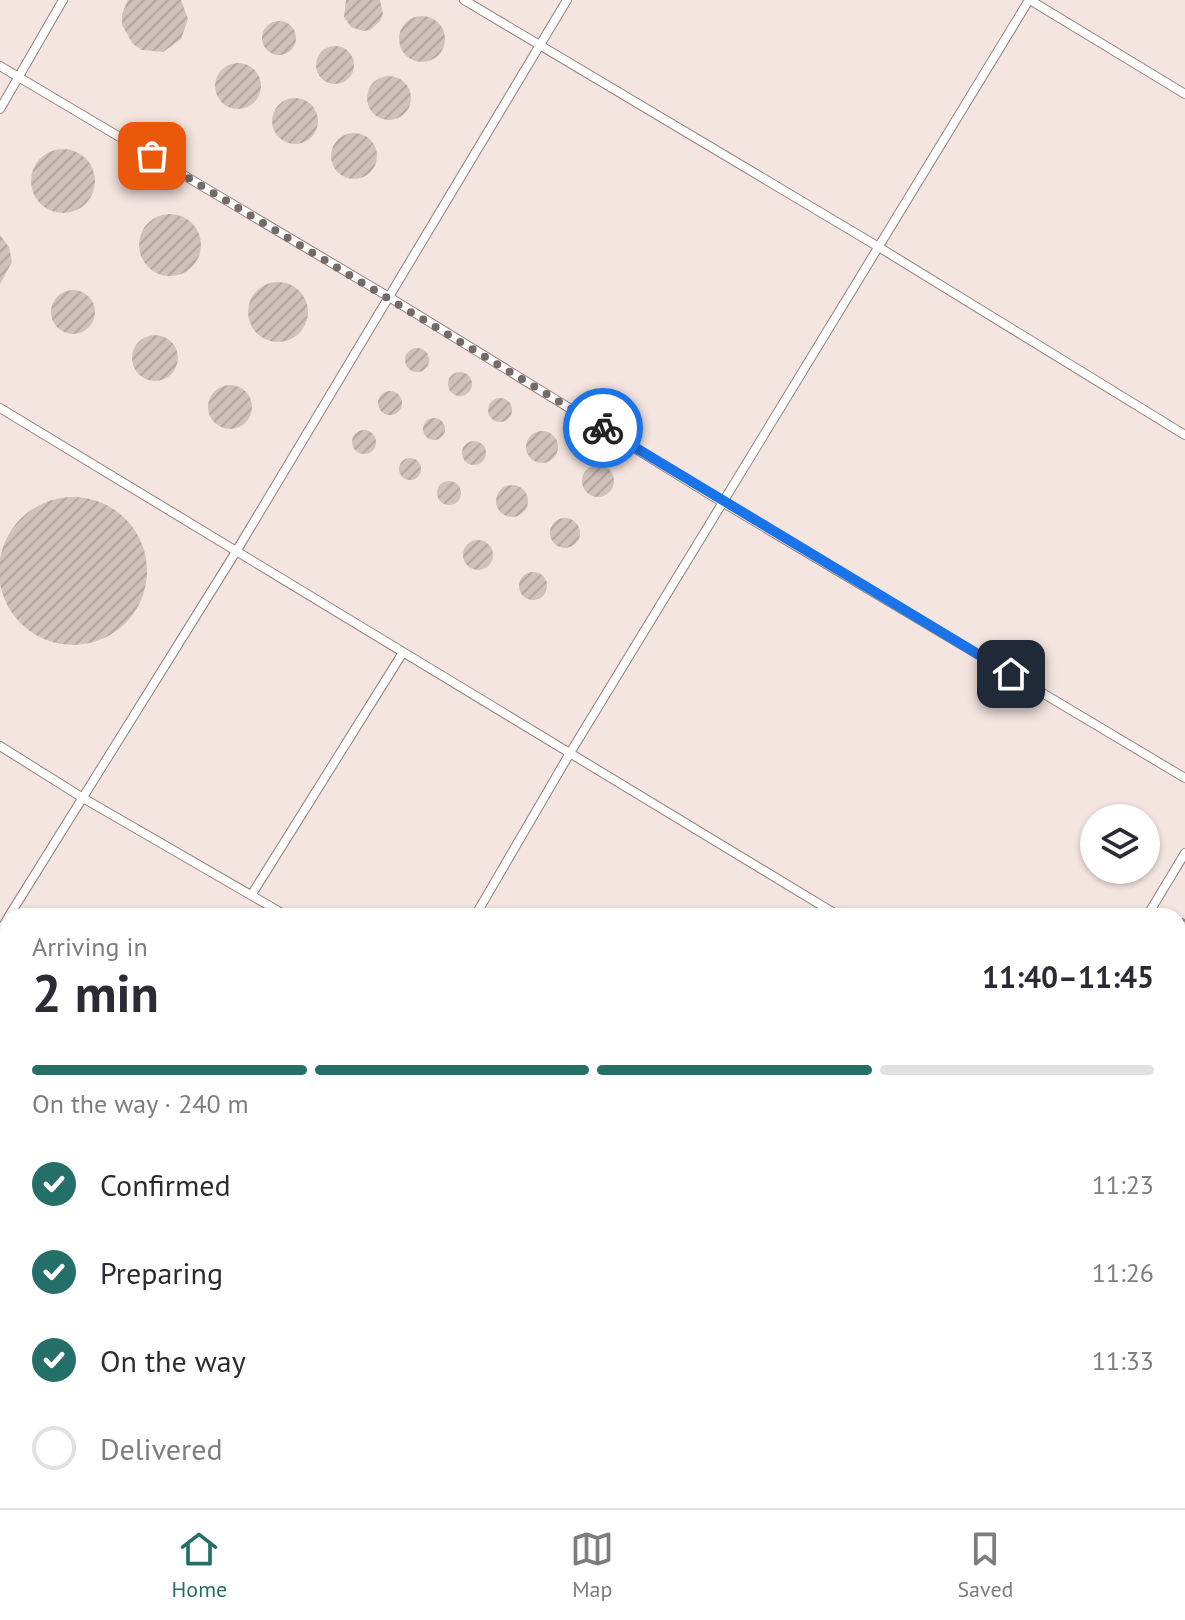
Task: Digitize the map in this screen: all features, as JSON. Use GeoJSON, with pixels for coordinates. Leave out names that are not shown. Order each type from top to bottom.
{"type":"FeatureCollection","features":[{"type":"Feature","properties":{"kind":"lane"},"geometry":{"type":"LineString","coordinates":[[0,109],[63,0]]}},
{"type":"Feature","properties":{"kind":"lane"},"geometry":{"type":"LineString","coordinates":[[464,0],[877,246],[1185,435]]}},
{"type":"Feature","properties":{"kind":"lane"},"geometry":{"type":"LineString","coordinates":[[15,908],[237,550],[567,0]]}},
{"type":"Feature","properties":{"kind":"lane"},"geometry":{"type":"LineString","coordinates":[[480,908],[877,246],[1030,0],[1185,94]]}},
{"type":"Feature","properties":{"kind":"lane"},"geometry":{"type":"LineString","coordinates":[[0,66],[1185,778]]}},
{"type":"Feature","properties":{"kind":"lane"},"geometry":{"type":"LineString","coordinates":[[0,408],[826,908]]}},
{"type":"Feature","properties":{"kind":"lane"},"geometry":{"type":"LineString","coordinates":[[252,894],[402,654]]}},
{"type":"Feature","properties":{"kind":"lane"},"geometry":{"type":"LineString","coordinates":[[0,746],[83,798],[274,908]]}},
{"type":"Feature","properties":{"kind":"lane"},"geometry":{"type":"LineString","coordinates":[[1152,908],[1185,853]]}},
{"type":"Feature","properties":{"kind":"building"},"geometry":{"type":"Polygon","coordinates":[[[128,0],[181,0],[188,19],[181,39],[163,52],[142,50],[133,44],[122,25],[122,14],[128,0]]]}},
{"type":"Feature","properties":{"kind":"building"},"geometry":{"type":"Polygon","coordinates":[[[346,0],[380,0],[383,14],[380,21],[370,30],[351,27],[344,17],[346,0]]]}},
{"type":"Feature","properties":{"kind":"building"},"geometry":{"type":"Polygon","coordinates":[[[422,16],[438,23],[445,39],[438,55],[422,62],[406,55],[399,39],[406,23],[422,16]]]}},
{"type":"Feature","properties":{"kind":"building"},"geometry":{"type":"Polygon","coordinates":[[[279,21],[291,26],[296,38],[291,50],[279,55],[267,50],[262,38],[267,26],[279,21]]]}},
{"type":"Feature","properties":{"kind":"building"},"geometry":{"type":"Polygon","coordinates":[[[335,46],[348,52],[354,65],[348,78],[335,84],[322,78],[316,65],[322,52],[335,46]]]}},
{"type":"Feature","properties":{"kind":"building"},"geometry":{"type":"Polygon","coordinates":[[[238,63],[254,70],[261,86],[254,102],[238,109],[222,102],[215,86],[222,70],[238,63]]]}},
{"type":"Feature","properties":{"kind":"building"},"geometry":{"type":"Polygon","coordinates":[[[389,76],[405,82],[411,98],[405,114],[389,120],[373,114],[367,98],[373,82],[389,76]]]}},
{"type":"Feature","properties":{"kind":"building"},"geometry":{"type":"Polygon","coordinates":[[[295,98],[311,105],[318,121],[311,137],[295,144],[279,137],[272,121],[279,105],[295,98]]]}},
{"type":"Feature","properties":{"kind":"building"},"geometry":{"type":"Polygon","coordinates":[[[354,133],[370,140],[377,156],[370,172],[354,179],[338,172],[331,156],[338,140],[354,133]]]}},
{"type":"Feature","properties":{"kind":"building"},"geometry":{"type":"Polygon","coordinates":[[[63,149],[81,155],[89,163],[95,181],[89,199],[81,207],[63,213],[45,207],[37,199],[31,181],[37,163],[45,155],[63,149]]]}},
{"type":"Feature","properties":{"kind":"building"},"geometry":{"type":"Polygon","coordinates":[[[170,214],[182,216],[192,223],[199,233],[199,257],[192,267],[182,274],[170,276],[158,274],[148,267],[141,257],[139,245],[141,233],[148,223],[158,216],[170,214]]]}},
{"type":"Feature","properties":{"kind":"building"},"geometry":{"type":"Polygon","coordinates":[[[0,235],[9,247],[12,262],[0,284],[0,235]]]}},
{"type":"Feature","properties":{"kind":"building"},"geometry":{"type":"Polygon","coordinates":[[[278,282],[290,284],[299,291],[306,300],[306,324],[299,333],[290,340],[278,342],[266,340],[257,333],[250,324],[248,312],[250,300],[257,291],[266,284],[278,282]]]}},
{"type":"Feature","properties":{"kind":"building"},"geometry":{"type":"Polygon","coordinates":[[[73,290],[89,296],[95,312],[89,328],[73,334],[57,328],[51,312],[57,296],[73,290]]]}},
{"type":"Feature","properties":{"kind":"building"},"geometry":{"type":"Polygon","coordinates":[[[155,335],[171,342],[178,358],[171,374],[155,381],[139,374],[132,358],[139,342],[155,335]]]}},
{"type":"Feature","properties":{"kind":"building"},"geometry":{"type":"Polygon","coordinates":[[[417,348],[426,351],[429,360],[426,369],[417,372],[408,369],[405,360],[408,351],[417,348]]]}},
{"type":"Feature","properties":{"kind":"building"},"geometry":{"type":"Polygon","coordinates":[[[460,372],[468,376],[472,384],[468,392],[460,396],[452,392],[448,384],[452,376],[460,372]]]}},
{"type":"Feature","properties":{"kind":"building"},"geometry":{"type":"Polygon","coordinates":[[[230,385],[246,391],[252,407],[246,423],[230,429],[214,423],[208,407],[214,391],[230,385]]]}},
{"type":"Feature","properties":{"kind":"building"},"geometry":{"type":"Polygon","coordinates":[[[390,391],[399,394],[402,403],[399,412],[390,415],[381,412],[378,403],[381,394],[390,391]]]}},
{"type":"Feature","properties":{"kind":"building"},"geometry":{"type":"Polygon","coordinates":[[[500,398],[509,401],[512,410],[509,419],[500,422],[491,419],[488,410],[491,401],[500,398]]]}},
{"type":"Feature","properties":{"kind":"building"},"geometry":{"type":"Polygon","coordinates":[[[430,418],[438,418],[445,429],[438,440],[430,440],[423,433],[423,425],[430,418]]]}},
{"type":"Feature","properties":{"kind":"building"},"geometry":{"type":"Polygon","coordinates":[[[359,430],[369,430],[376,437],[376,447],[369,454],[359,454],[352,447],[352,437],[359,430]]]}},
{"type":"Feature","properties":{"kind":"building"},"geometry":{"type":"Polygon","coordinates":[[[542,431],[553,436],[558,447],[553,458],[542,463],[531,458],[526,447],[531,436],[542,431]]]}},
{"type":"Feature","properties":{"kind":"building"},"geometry":{"type":"Polygon","coordinates":[[[474,441],[485,448],[486,453],[479,464],[474,465],[463,458],[462,453],[469,442],[474,441]]]}},
{"type":"Feature","properties":{"kind":"building"},"geometry":{"type":"Polygon","coordinates":[[[406,458],[414,458],[421,469],[414,480],[406,480],[399,473],[399,465],[406,458]]]}},
{"type":"Feature","properties":{"kind":"building"},"geometry":{"type":"Polygon","coordinates":[[[598,465],[609,470],[614,481],[609,492],[598,497],[587,492],[582,481],[587,470],[598,465]]]}},
{"type":"Feature","properties":{"kind":"building"},"geometry":{"type":"Polygon","coordinates":[[[449,481],[457,485],[461,493],[457,501],[449,505],[441,501],[437,493],[441,485],[449,481]]]}},
{"type":"Feature","properties":{"kind":"building"},"geometry":{"type":"Polygon","coordinates":[[[512,485],[523,490],[528,501],[523,512],[512,517],[501,512],[496,501],[501,490],[512,485]]]}},
{"type":"Feature","properties":{"kind":"building"},"geometry":{"type":"Polygon","coordinates":[[[73,497],[101,502],[125,519],[142,543],[147,571],[142,599],[125,623],[101,640],[73,645],[45,640],[21,623],[4,599],[-1,571],[4,543],[21,519],[45,502],[73,497]]]}},
{"type":"Feature","properties":{"kind":"building"},"geometry":{"type":"Polygon","coordinates":[[[565,518],[576,522],[580,533],[576,544],[565,548],[554,544],[550,533],[554,522],[565,518]]]}},
{"type":"Feature","properties":{"kind":"building"},"geometry":{"type":"Polygon","coordinates":[[[478,540],[484,541],[492,549],[492,561],[484,569],[478,570],[472,569],[464,561],[463,555],[464,549],[472,541],[478,540]]]}},
{"type":"Feature","properties":{"kind":"building"},"geometry":{"type":"Polygon","coordinates":[[[533,572],[543,576],[547,586],[543,596],[533,600],[523,596],[519,586],[523,576],[533,572]]]}},
{"type":"Feature","properties":{"kind":"way so far"},"geometry":{"type":"LineString","coordinates":[[152,156],[603,428]]}},
{"type":"Feature","properties":{"kind":"route"},"geometry":{"type":"LineString","coordinates":[[603,428],[1011,674]]}}]}
